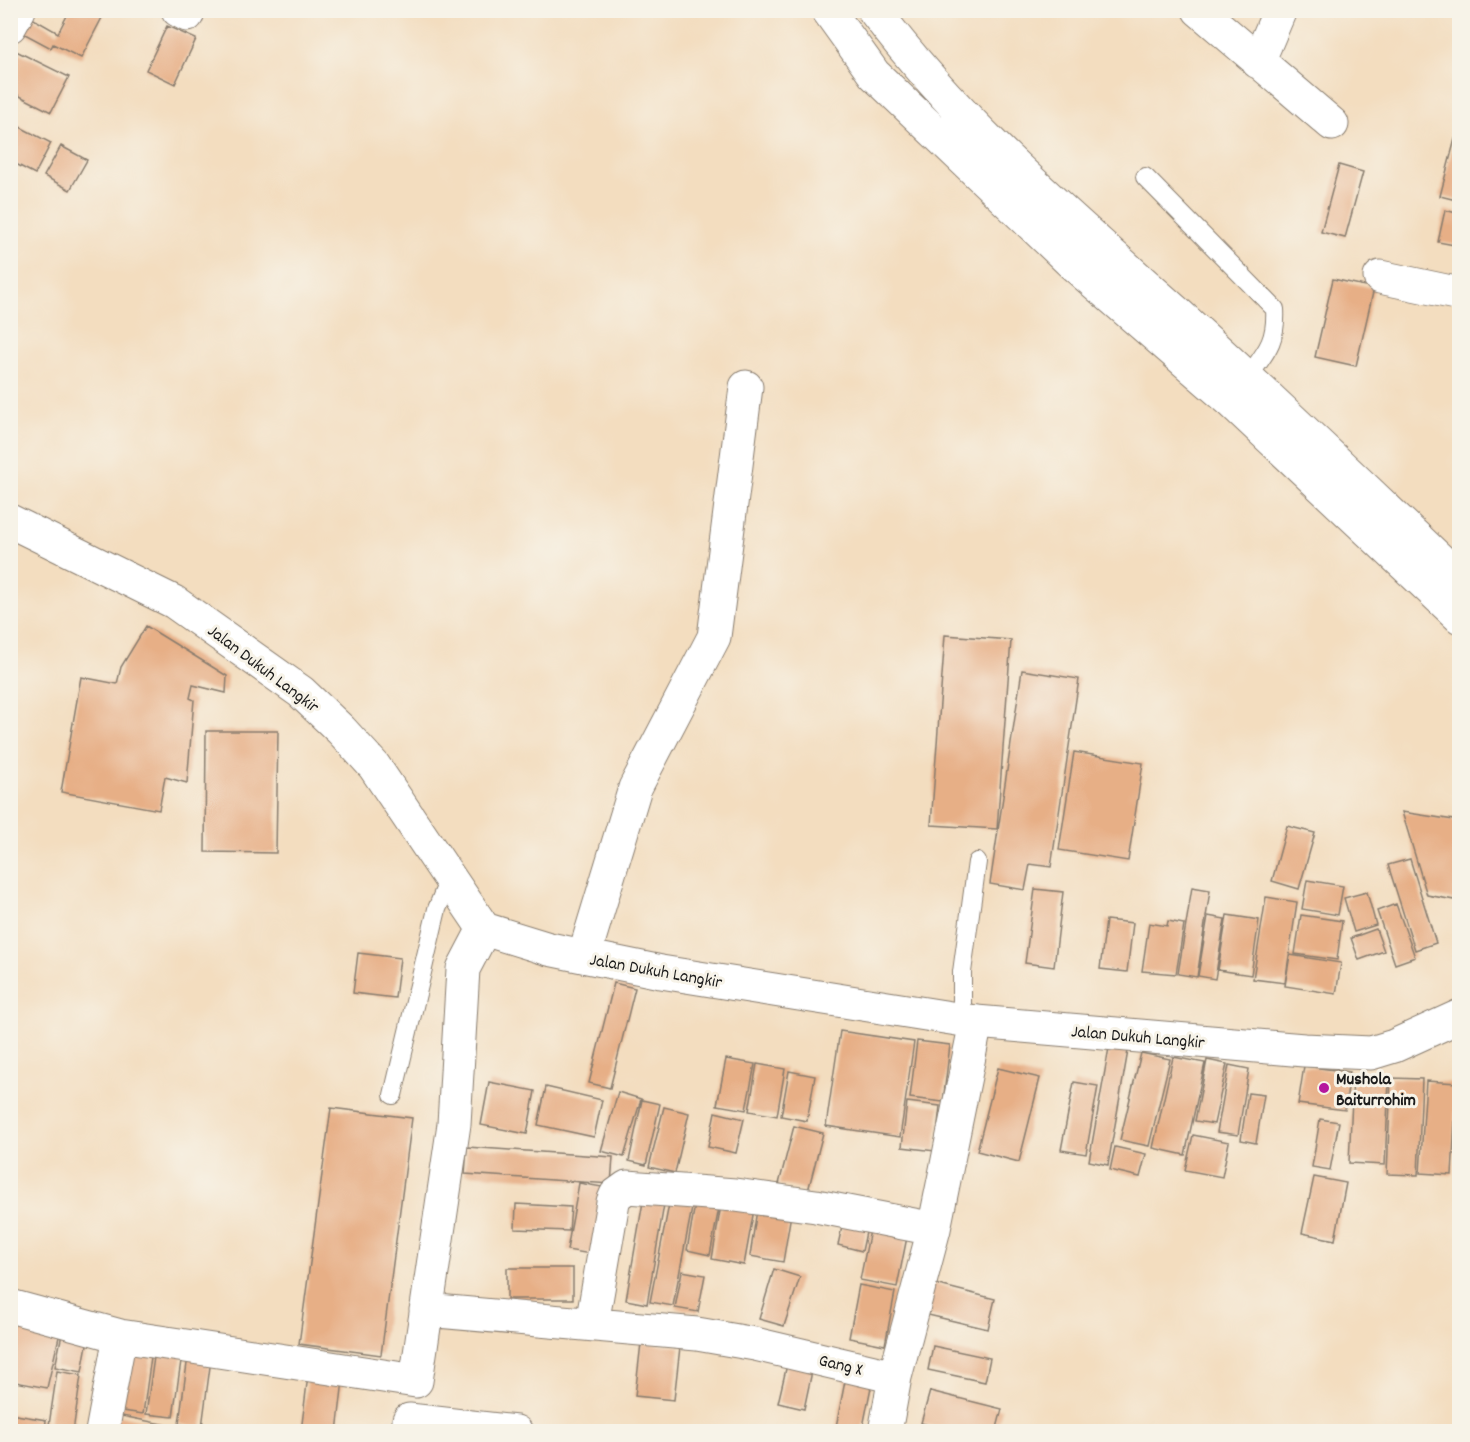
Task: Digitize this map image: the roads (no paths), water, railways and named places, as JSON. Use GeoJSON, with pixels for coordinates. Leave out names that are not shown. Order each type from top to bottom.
{"type":"FeatureCollection","features":[{"type":"Feature","properties":{"kind":"street"},"geometry":{"type":"LineString","coordinates":[[10,26],[19,10]]}},
{"type":"Feature","properties":{"kind":"street"},"geometry":{"type":"LineString","coordinates":[[828,10],[874,74],[1074,264],[1231,401],[1327,472],[1460,579]]}},
{"type":"Feature","properties":{"kind":"street"},"geometry":{"type":"LineString","coordinates":[[874,10],[913,63],[1000,154],[1248,377],[1327,472],[1460,617]]}},
{"type":"Feature","properties":{"kind":"street"},"geometry":{"type":"LineString","coordinates":[[1199,10],[1332,124]]}},
{"type":"Feature","properties":{"kind":"street"},"geometry":{"type":"LineString","coordinates":[[1258,62],[1280,10]]}},
{"type":"Feature","properties":{"kind":"street"},"geometry":{"type":"LineString","coordinates":[[1380,277],[1460,294]]}},
{"type":"Feature","properties":{"kind":"street"},"geometry":{"type":"LineString","coordinates":[[584,956],[635,788],[714,637],[747,387]]}},
{"type":"Feature","properties":{"kind":"street","name":"Jalan Dukuh Langkir"},"geometry":{"type":"LineString","coordinates":[[10,521],[174,602],[301,692],[374,766],[484,929],[584,956],[661,972],[969,1021],[1304,1050],[1371,1053],[1394,1047],[1460,1016]]}},
{"type":"Feature","properties":{"kind":"street"},"geometry":{"type":"LineString","coordinates":[[484,929],[464,969],[454,1124],[408,1425],[516,1431]]}},
{"type":"Feature","properties":{"kind":"street"},"geometry":{"type":"LineString","coordinates":[[885,1431],[895,1377],[934,1229],[969,1021]]}},
{"type":"Feature","properties":{"kind":"street"},"geometry":{"type":"LineString","coordinates":[[592,1324],[613,1202],[616,1195],[627,1187],[735,1195],[793,1203],[934,1229]]}},
{"type":"Feature","properties":{"kind":"street"},"geometry":{"type":"LineString","coordinates":[[10,1306],[120,1335],[416,1381]]}},
{"type":"Feature","properties":{"kind":"street","name":"Gang X"},"geometry":{"type":"LineString","coordinates":[[426,1310],[698,1334],[754,1344],[895,1377]]}},
{"type":"Feature","properties":{"kind":"street"},"geometry":{"type":"LineString","coordinates":[[102,1431],[120,1335]]}},
{"type":"Feature","properties":{"kind":"lane"},"geometry":{"type":"LineString","coordinates":[[1145,177],[1275,309],[1276,327],[1273,342],[1248,377]]}},
{"type":"Feature","properties":{"kind":"lane"},"geometry":{"type":"LineString","coordinates":[[969,1021],[962,972],[977,862]]}},
{"type":"Feature","properties":{"kind":"lane"},"geometry":{"type":"LineString","coordinates":[[393,1095],[437,909],[449,879]]}},
{"type":"Feature","properties":{"kind":"place","name":"Mushola Baiturrohim"},"geometry":{"type":"Point","coordinates":[1324,1088]}}]}
